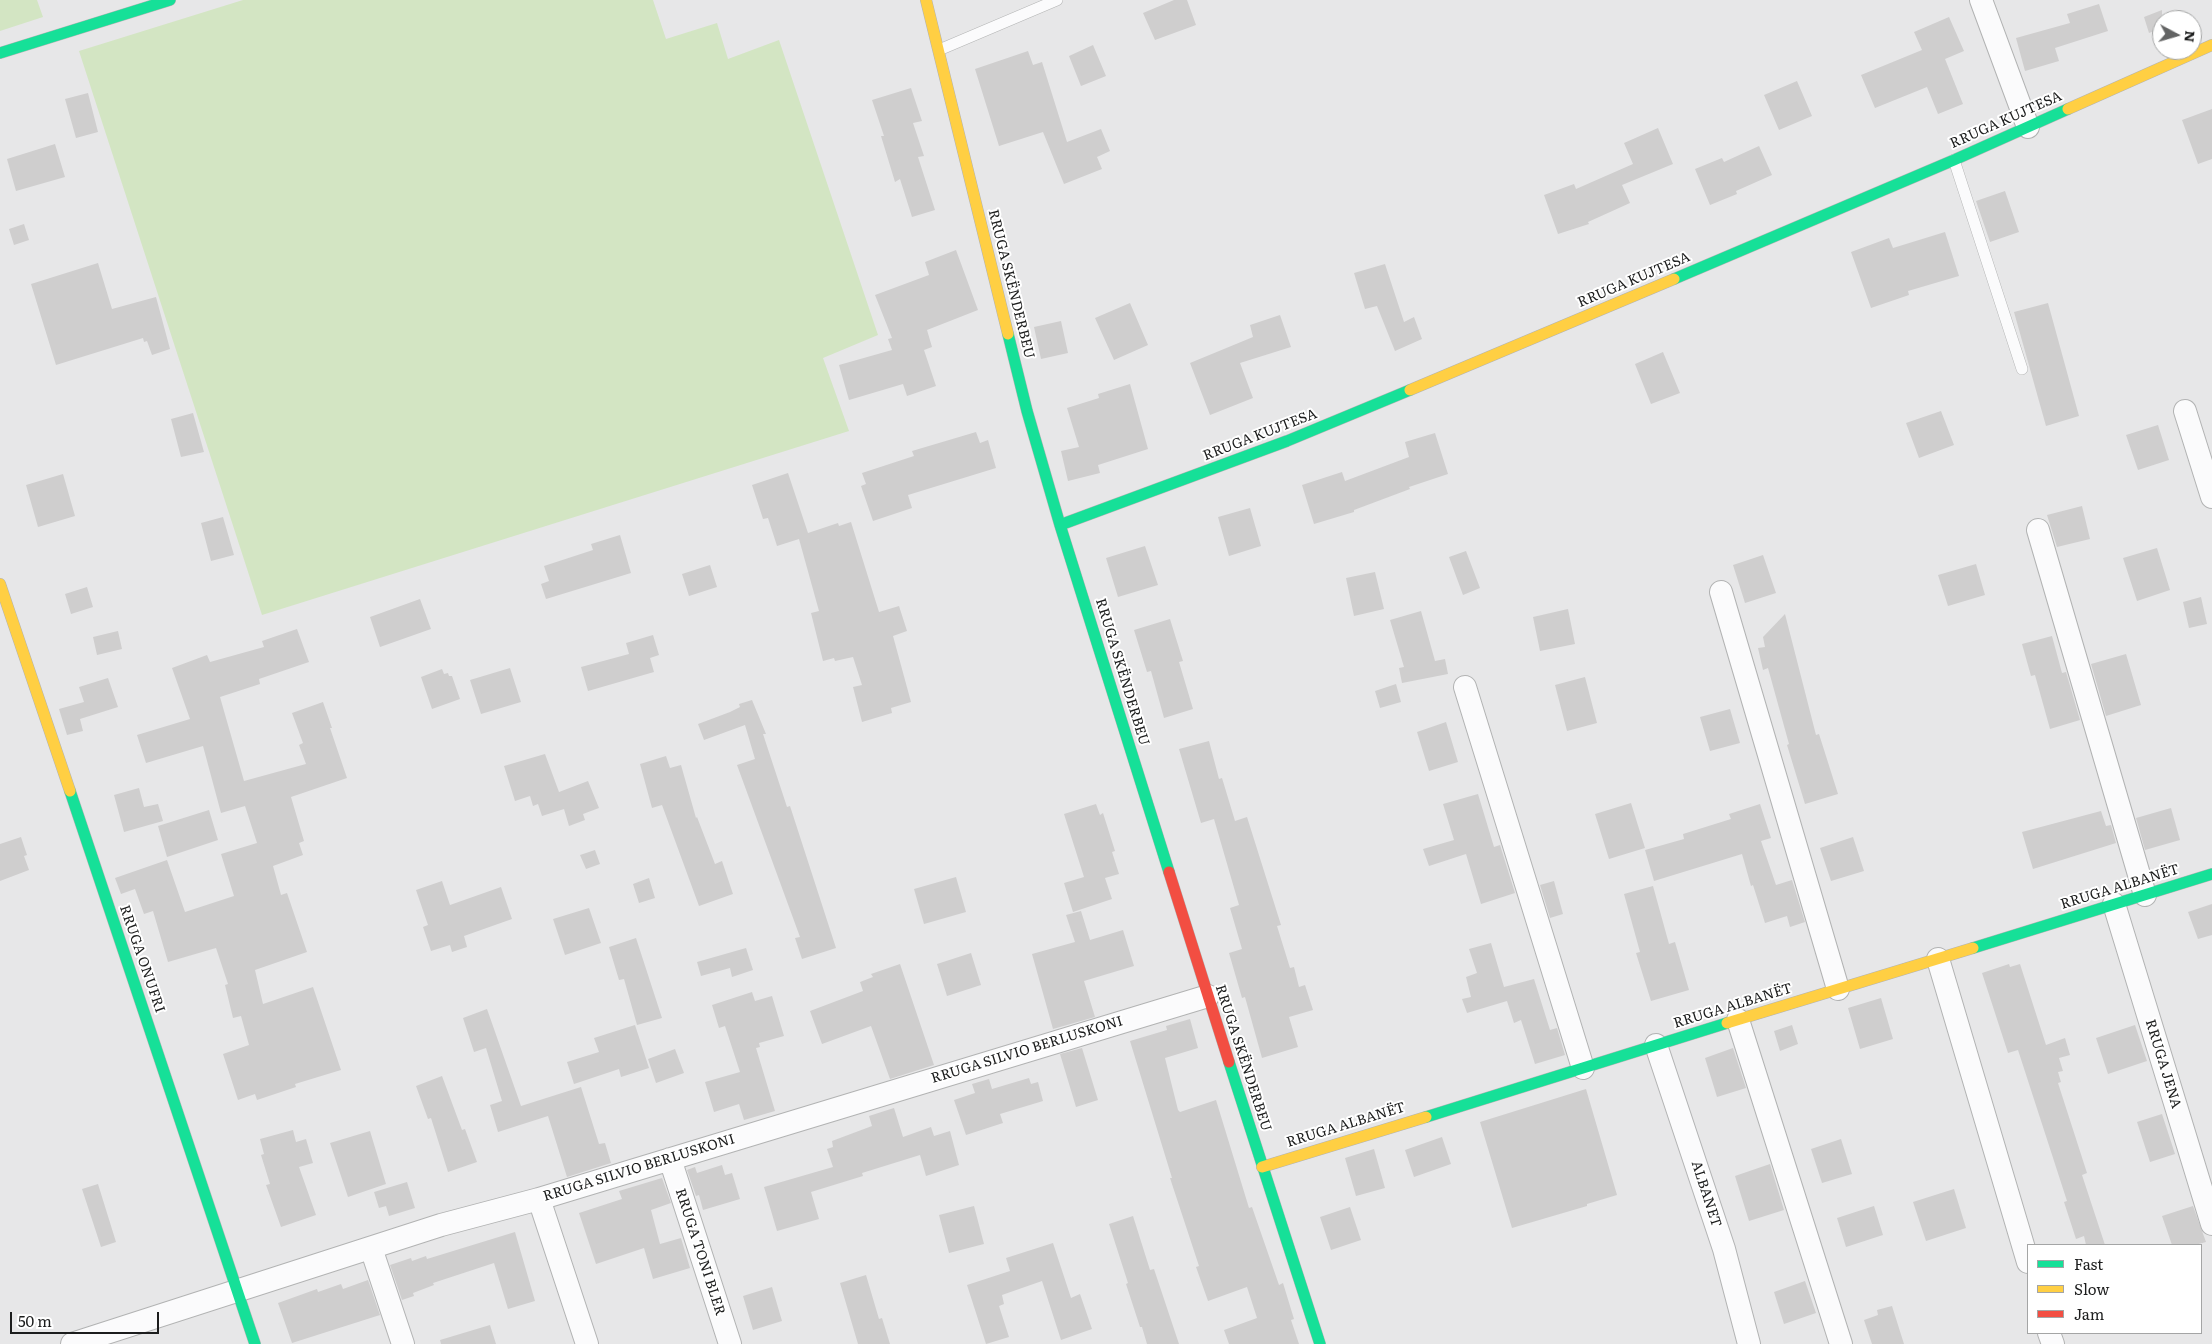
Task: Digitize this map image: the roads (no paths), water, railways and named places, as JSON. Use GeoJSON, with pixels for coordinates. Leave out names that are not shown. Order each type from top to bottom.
{"type":"FeatureCollection","features":[{"type":"Feature","properties":{"kind":"street"},"geometry":{"type":"LineString","coordinates":[[0,53],[170,0]]}},
{"type":"Feature","properties":{"kind":"street","name":"RRUGA SKËNDERBEU"},"geometry":{"type":"LineString","coordinates":[[926,0],[1027,411],[1060,525],[1262,1167],[1320,1344]]}},
{"type":"Feature","properties":{"kind":"street"},"geometry":{"type":"LineString","coordinates":[[1981,0],[2028,127]]}},
{"type":"Feature","properties":{"kind":"street","name":"RRUGA KUJTESA"},"geometry":{"type":"LineString","coordinates":[[1060,525],[1287,441],[1361,411],[1954,160],[2212,45]]}},
{"type":"Feature","properties":{"kind":"street"},"geometry":{"type":"LineString","coordinates":[[2185,411],[2212,497]]}},
{"type":"Feature","properties":{"kind":"street"},"geometry":{"type":"LineString","coordinates":[[2038,530],[2145,895]]}},
{"type":"Feature","properties":{"kind":"street","name":"RRUGA ONUFRI"},"geometry":{"type":"LineString","coordinates":[[0,584],[255,1344]]}},
{"type":"Feature","properties":{"kind":"street"},"geometry":{"type":"LineString","coordinates":[[1721,592],[1838,989]]}},
{"type":"Feature","properties":{"kind":"street"},"geometry":{"type":"LineString","coordinates":[[1465,687],[1583,1068]]}},
{"type":"Feature","properties":{"kind":"street","name":"RRUGA ALBANËT"},"geometry":{"type":"LineString","coordinates":[[1262,1167],[2212,874]]}},
{"type":"Feature","properties":{"kind":"street","name":"RRUGA JENA"},"geometry":{"type":"LineString","coordinates":[[2114,904],[2212,1224]]}},
{"type":"Feature","properties":{"kind":"street"},"geometry":{"type":"LineString","coordinates":[[1938,958],[2027,1259]]}},
{"type":"Feature","properties":{"kind":"street","name":"RRUGA SILVIO BERLUSKONI"},"geometry":{"type":"LineString","coordinates":[[72,1344],[442,1225],[539,1199],[1208,996]]}},
{"type":"Feature","properties":{"kind":"street"},"geometry":{"type":"LineString","coordinates":[[1738,1020],[1842,1344]]}},
{"type":"Feature","properties":{"kind":"street","name":"ALBANET"},"geometry":{"type":"LineString","coordinates":[[1656,1045],[1724,1248],[1749,1344]]}},
{"type":"Feature","properties":{"kind":"street","name":"RRUGA TONI BLER"},"geometry":{"type":"LineString","coordinates":[[670,1159],[730,1344]]}},
{"type":"Feature","properties":{"kind":"street"},"geometry":{"type":"LineString","coordinates":[[539,1199],[587,1344]]}},
{"type":"Feature","properties":{"kind":"street"},"geometry":{"type":"LineString","coordinates":[[371,1248],[402,1344]]}},
{"type":"Feature","properties":{"kind":"lane"},"geometry":{"type":"LineString","coordinates":[[938,50],[1057,0]]}},
{"type":"Feature","properties":{"kind":"lane"},"geometry":{"type":"LineString","coordinates":[[1954,160],[2022,369]]}}]}
